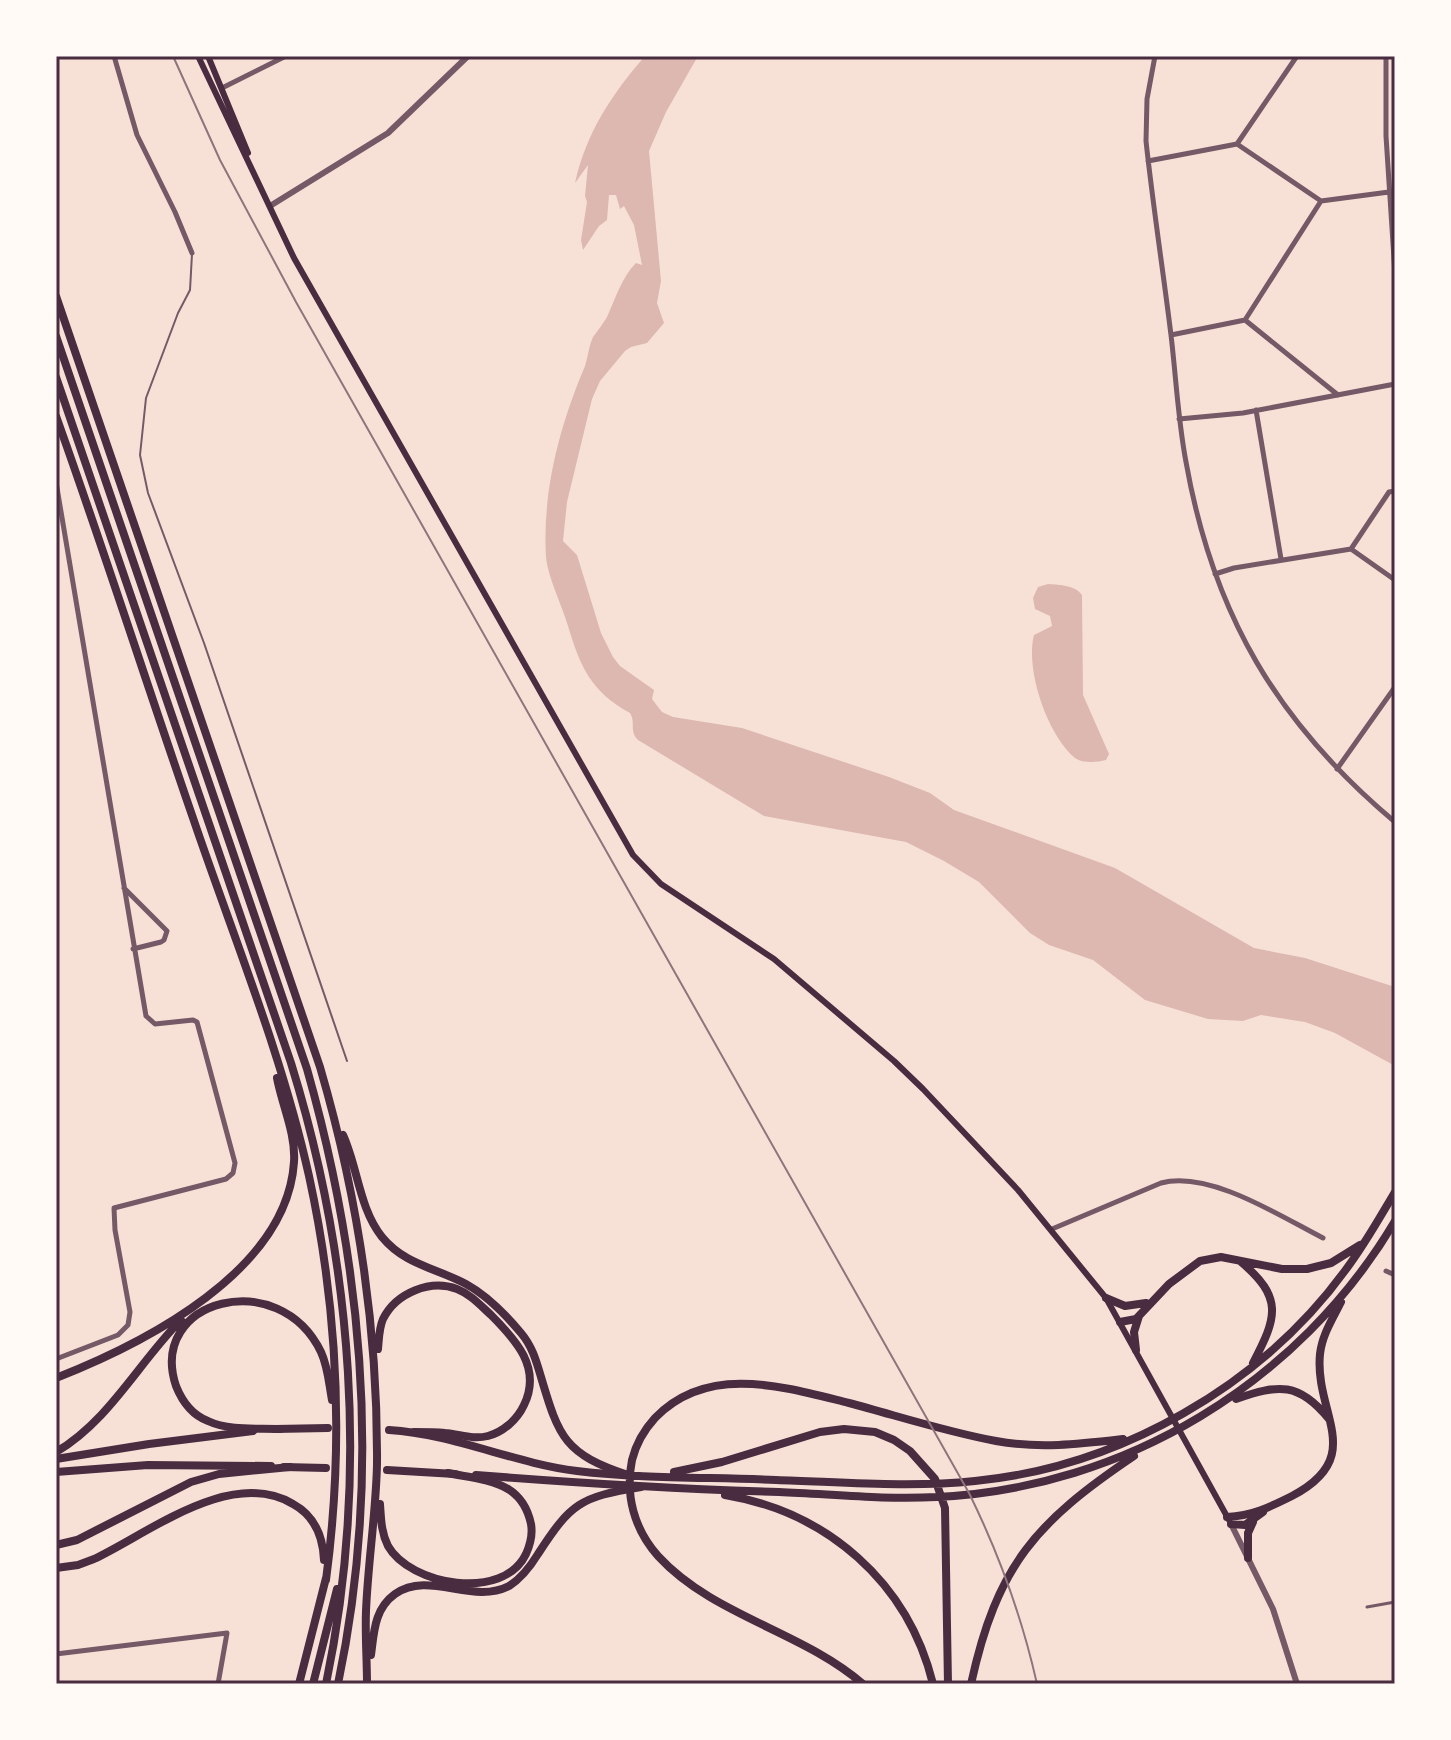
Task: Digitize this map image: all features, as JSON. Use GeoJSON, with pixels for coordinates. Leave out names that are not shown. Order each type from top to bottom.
{"type":"FeatureCollection","features":[{"type":"Feature","properties":{"kind":"highway"},"geometry":{"type":"LineString","coordinates":[[56,296],[334,1113],[368,1284],[376,1382],[377,1493],[366,1610],[367,1684]]}},
{"type":"Feature","properties":{"kind":"highway"},"geometry":{"type":"LineString","coordinates":[[56,336],[311,1083],[338,1191],[348,1250],[362,1408],[362,1491],[353,1596],[338,1684]]}},
{"type":"Feature","properties":{"kind":"highway"},"geometry":{"type":"LineString","coordinates":[[56,377],[304,1105],[320,1171],[336,1255],[350,1408],[344,1565],[326,1684]]}},
{"type":"Feature","properties":{"kind":"highway"},"geometry":{"type":"LineString","coordinates":[[56,416],[268,1034],[294,1117],[314,1203],[330,1305],[337,1440],[336,1490],[326,1580],[299,1684]]}},
{"type":"Feature","properties":{"kind":"highway"},"geometry":{"type":"LineString","coordinates":[[56,1378],[137,1343],[201,1299],[252,1257],[275,1225],[290,1188],[294,1151],[268,1034]]}},
{"type":"Feature","properties":{"kind":"highway"},"geometry":{"type":"LineString","coordinates":[[334,1113],[350,1149],[364,1203],[383,1238],[408,1260],[475,1290],[513,1325],[535,1355],[551,1412],[566,1440],[587,1459],[628,1475]]}},
{"type":"Feature","properties":{"kind":"highway"},"geometry":{"type":"LineString","coordinates":[[414,1432],[556,1468],[628,1475],[897,1485],[997,1479],[1045,1469],[1099,1452],[1178,1417],[1250,1368],[1311,1310],[1346,1270],[1395,1192]]}},
{"type":"Feature","properties":{"kind":"highway"},"geometry":{"type":"LineString","coordinates":[[1229,1520],[1267,1509],[1311,1485],[1324,1472],[1333,1448],[1321,1373],[1320,1353],[1325,1334],[1344,1297],[1395,1221]]}},
{"type":"Feature","properties":{"kind":"highway"},"geometry":{"type":"LineString","coordinates":[[1120,1322],[1132,1321],[1139,1316],[1183,1272],[1200,1261],[1216,1257],[1291,1270],[1314,1269],[1331,1263],[1364,1243]]}},
{"type":"Feature","properties":{"kind":"highway"},"geometry":{"type":"LineString","coordinates":[[1239,1261],[1261,1279],[1272,1303],[1269,1332],[1250,1368]]}},
{"type":"Feature","properties":{"kind":"highway"},"geometry":{"type":"LineString","coordinates":[[376,1382],[381,1322],[395,1303],[423,1288],[447,1287],[468,1295],[521,1348],[528,1362],[530,1384],[521,1412],[495,1434],[475,1438],[389,1430]]}},
{"type":"Feature","properties":{"kind":"highway"},"geometry":{"type":"LineString","coordinates":[[971,1684],[994,1604],[1007,1576],[1053,1517],[1079,1494],[1150,1445],[1222,1404],[1280,1360],[1344,1297]]}},
{"type":"Feature","properties":{"kind":"highway"},"geometry":{"type":"LineString","coordinates":[[1106,1298],[1119,1305],[1134,1307]]}},
{"type":"Feature","properties":{"kind":"highway"},"geometry":{"type":"LineString","coordinates":[[56,1452],[94,1422],[168,1332],[201,1299]]}},
{"type":"Feature","properties":{"kind":"highway"},"geometry":{"type":"LineString","coordinates":[[328,1428],[218,1425],[202,1419],[184,1401],[174,1377],[175,1352],[186,1327],[202,1312],[219,1304],[240,1300],[260,1302],[285,1311],[306,1331],[321,1354],[335,1406]]}},
{"type":"Feature","properties":{"kind":"highway"},"geometry":{"type":"LineString","coordinates":[[1120,1322],[1134,1307],[1151,1301]]}},
{"type":"Feature","properties":{"kind":"highway"},"geometry":{"type":"LineString","coordinates":[[1136,1350],[1134,1332],[1139,1316]]}},
{"type":"Feature","properties":{"kind":"highway"},"geometry":{"type":"LineString","coordinates":[[863,1684],[833,1663],[688,1582],[666,1564],[649,1544],[637,1525],[633,1508],[630,1484],[633,1456],[645,1431],[671,1403],[702,1388],[745,1383],[794,1389],[1006,1442],[1070,1446],[1134,1438]]}},
{"type":"Feature","properties":{"kind":"highway"},"geometry":{"type":"LineString","coordinates":[[1222,1404],[1265,1389],[1280,1388],[1310,1398],[1330,1420]]}},
{"type":"Feature","properties":{"kind":"highway"},"geometry":{"type":"LineString","coordinates":[[56,1459],[164,1442],[280,1429]]}},
{"type":"Feature","properties":{"kind":"highway"},"geometry":{"type":"LineString","coordinates":[[658,1475],[704,1466],[820,1432],[844,1429],[875,1432],[894,1440],[918,1458],[932,1475],[945,1508],[948,1684]]}},
{"type":"Feature","properties":{"kind":"highway"},"geometry":{"type":"LineString","coordinates":[[387,1470],[641,1487],[904,1497],[955,1496],[1044,1482],[1100,1465],[1150,1445]]}},
{"type":"Feature","properties":{"kind":"highway"},"geometry":{"type":"LineString","coordinates":[[56,1472],[174,1464],[326,1468]]}},
{"type":"Feature","properties":{"kind":"highway"},"geometry":{"type":"LineString","coordinates":[[56,1545],[77,1540],[191,1482],[219,1474],[290,1467]]}},
{"type":"Feature","properties":{"kind":"highway"},"geometry":{"type":"LineString","coordinates":[[377,1493],[384,1537],[391,1550],[409,1568],[425,1575],[471,1583],[502,1579],[520,1564],[530,1544],[532,1529],[526,1509],[519,1498],[505,1487],[448,1473]]}},
{"type":"Feature","properties":{"kind":"highway"},"geometry":{"type":"LineString","coordinates":[[367,1684],[376,1623],[383,1606],[397,1593],[419,1586],[478,1593],[502,1589],[526,1572],[572,1508],[599,1495],[641,1487]]}},
{"type":"Feature","properties":{"kind":"highway"},"geometry":{"type":"LineString","coordinates":[[688,1489],[767,1504],[815,1526],[845,1546],[870,1569],[903,1611],[921,1645],[933,1684]]}},
{"type":"Feature","properties":{"kind":"highway"},"geometry":{"type":"LineString","coordinates":[[56,1568],[86,1563],[199,1504],[252,1493],[284,1499],[309,1516],[321,1538],[326,1580]]}},
{"type":"Feature","properties":{"kind":"highway"},"geometry":{"type":"LineString","coordinates":[[1248,1558],[1248,1533],[1253,1522],[1267,1509]]}},
{"type":"Feature","properties":{"kind":"highway"},"geometry":{"type":"LineString","coordinates":[[1229,1520],[1241,1526],[1253,1522]]}},
{"type":"Feature","properties":{"kind":"highway"},"geometry":{"type":"LineString","coordinates":[[313,1684],[344,1565]]}},
{"type":"Feature","properties":{"kind":"main road"},"geometry":{"type":"LineString","coordinates":[[198,56],[302,272],[633,855],[661,884],[774,959],[923,1089],[1052,1229],[1106,1298],[1229,1520]]}},
{"type":"Feature","properties":{"kind":"main road"},"geometry":{"type":"LineString","coordinates":[[208,56],[256,176]]}},
{"type":"Feature","properties":{"kind":"street"},"geometry":{"type":"LineString","coordinates":[[114,56],[137,135],[192,253]]}},
{"type":"Feature","properties":{"kind":"street"},"geometry":{"type":"LineString","coordinates":[[222,88],[286,56]]}},
{"type":"Feature","properties":{"kind":"street"},"geometry":{"type":"LineString","coordinates":[[270,206],[388,133],[468,56]]}},
{"type":"Feature","properties":{"kind":"street"},"geometry":{"type":"LineString","coordinates":[[1155,56],[1147,99],[1148,161],[1179,419],[1197,517],[1215,574],[1244,643],[1267,681],[1298,725],[1337,769],[1395,822]]}},
{"type":"Feature","properties":{"kind":"street"},"geometry":{"type":"LineString","coordinates":[[1148,161],[1237,144],[1297,56]]}},
{"type":"Feature","properties":{"kind":"street"},"geometry":{"type":"LineString","coordinates":[[1386,56],[1385,105],[1395,274]]}},
{"type":"Feature","properties":{"kind":"street"},"geometry":{"type":"LineString","coordinates":[[1237,144],[1321,201],[1389,192]]}},
{"type":"Feature","properties":{"kind":"street"},"geometry":{"type":"LineString","coordinates":[[1171,335],[1245,320],[1321,201]]}},
{"type":"Feature","properties":{"kind":"street"},"geometry":{"type":"LineString","coordinates":[[1245,320],[1338,395]]}},
{"type":"Feature","properties":{"kind":"street"},"geometry":{"type":"LineString","coordinates":[[1179,419],[1256,410],[1395,384]]}},
{"type":"Feature","properties":{"kind":"street"},"geometry":{"type":"LineString","coordinates":[[1256,410],[1281,559]]}},
{"type":"Feature","properties":{"kind":"street"},"geometry":{"type":"LineString","coordinates":[[56,482],[146,1016],[155,1024],[197,1022],[235,1163],[233,1173],[226,1179],[114,1208],[130,1312],[128,1325],[118,1335],[56,1359]]}},
{"type":"Feature","properties":{"kind":"street"},"geometry":{"type":"LineString","coordinates":[[1351,549],[1389,492],[1395,491]]}},
{"type":"Feature","properties":{"kind":"street"},"geometry":{"type":"LineString","coordinates":[[1215,574],[1281,559],[1351,549],[1395,580]]}},
{"type":"Feature","properties":{"kind":"street"},"geometry":{"type":"LineString","coordinates":[[1337,769],[1395,687]]}},
{"type":"Feature","properties":{"kind":"street"},"geometry":{"type":"LineString","coordinates":[[123,886],[167,931],[161,942],[133,949]]}},
{"type":"Feature","properties":{"kind":"street"},"geometry":{"type":"LineString","coordinates":[[1052,1229],[1161,1183],[1181,1179],[1209,1185],[1260,1205],[1323,1238]]}},
{"type":"Feature","properties":{"kind":"street"},"geometry":{"type":"LineString","coordinates":[[1386,1271],[1395,1275]]}},
{"type":"Feature","properties":{"kind":"street"},"geometry":{"type":"LineString","coordinates":[[1229,1520],[1278,1622],[1297,1684]]}},
{"type":"Feature","properties":{"kind":"street"},"geometry":{"type":"LineString","coordinates":[[1367,1607],[1395,1602]]}},
{"type":"Feature","properties":{"kind":"street"},"geometry":{"type":"LineString","coordinates":[[56,1654],[227,1633],[218,1684]]}},
{"type":"Feature","properties":{"kind":"lane"},"geometry":{"type":"LineString","coordinates":[[192,253],[190,290],[172,327],[146,398],[140,455],[148,493],[204,643],[347,1061]]}},
{"type":"Feature","properties":{"kind":"shaded area"},"geometry":{"type":"Polygon","coordinates":[[[645,56],[698,56],[666,112],[649,151],[661,281],[657,303],[664,323],[647,343],[625,351],[600,381],[592,399],[567,502],[563,541],[577,555],[601,633],[613,657],[620,666],[654,690],[652,699],[662,712],[673,717],[742,728],[889,777],[930,793],[954,810],[1115,868],[1254,948],[1305,958],[1395,987],[1395,1066],[1335,1033],[1305,1022],[1261,1015],[1243,1021],[1208,1019],[1145,1000],[1093,960],[1049,945],[1030,933],[979,882],[906,842],[764,816],[638,740],[630,713],[596,687],[577,654],[549,574],[546,557],[547,508],[561,435],[593,337],[607,317],[627,275],[636,263],[642,265],[634,225],[624,206],[620,209],[616,195],[609,195],[607,220],[599,226],[583,250],[581,240],[587,202],[588,165],[575,183],[593,131],[645,56]]]}},
{"type":"Feature","properties":{"kind":"shaded area"},"geometry":{"type":"Polygon","coordinates":[[[1048,584],[1071,587],[1082,595],[1083,695],[1109,754],[1106,760],[1086,762],[1075,758],[1056,734],[1041,701],[1033,665],[1034,635],[1052,626],[1050,616],[1035,609],[1033,598],[1038,587],[1048,584]]]}},
{"type":"Feature","properties":{"kind":"railway"},"geometry":{"type":"LineString","coordinates":[[173,56],[220,160],[296,302],[969,1493],[1009,1586],[1037,1684]]}}]}
